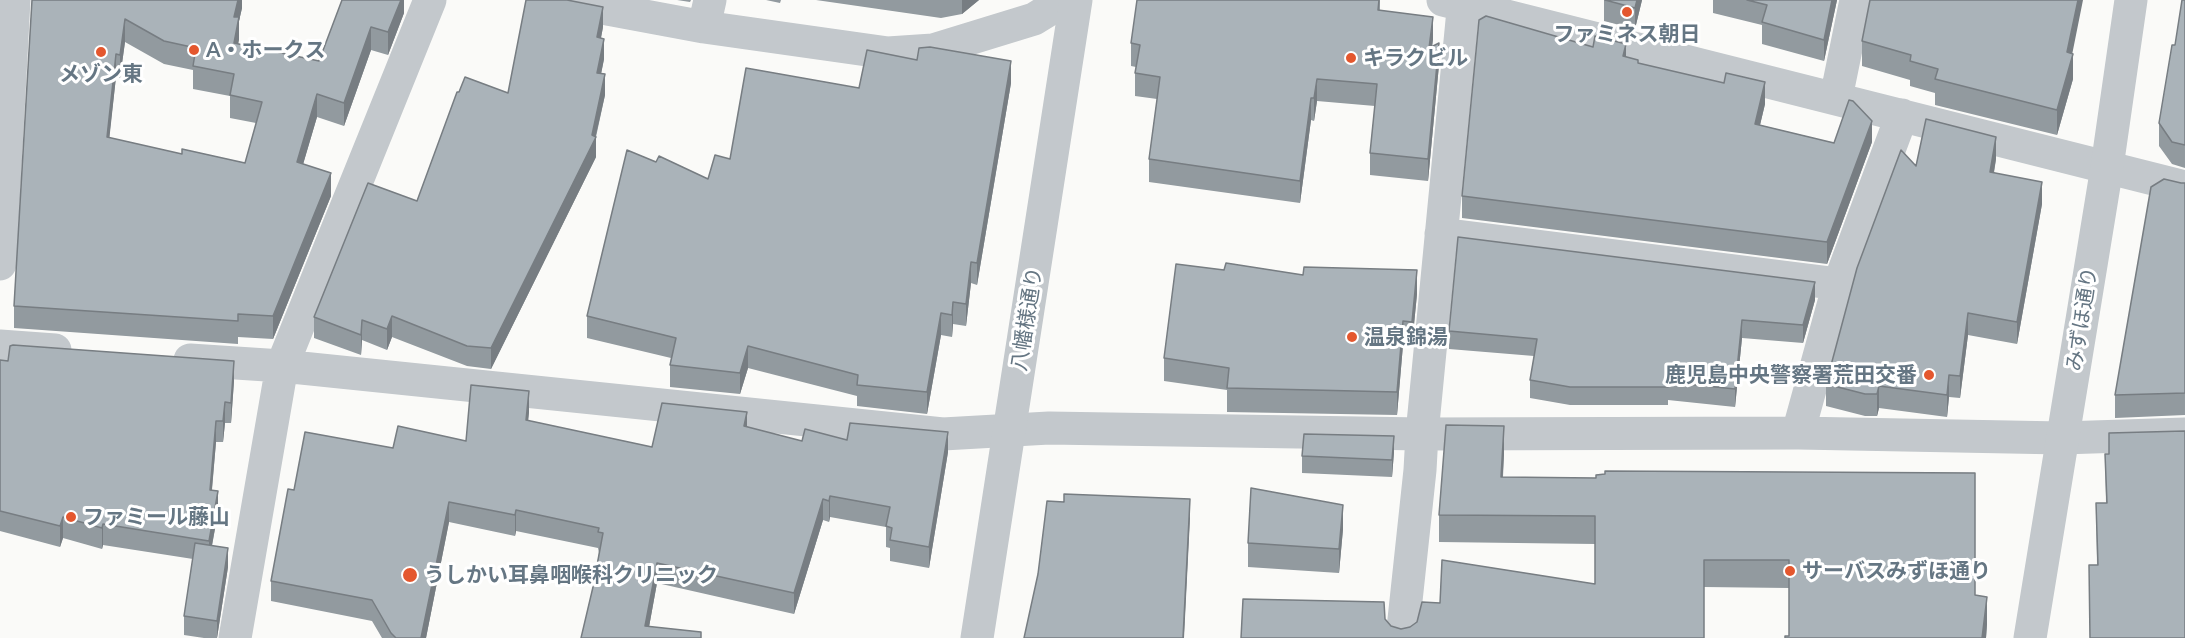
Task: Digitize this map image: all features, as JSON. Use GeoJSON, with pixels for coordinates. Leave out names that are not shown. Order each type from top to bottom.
{"type":"FeatureCollection","features":[{"type":"Feature","properties":{"kind":"street"},"geometry":{"type":"LineString","coordinates":[[0,264],[14,0]]}},
{"type":"Feature","properties":{"kind":"street"},"geometry":{"type":"LineString","coordinates":[[235,638],[282,366],[430,0]]}},
{"type":"Feature","properties":{"kind":"street"},"geometry":{"type":"LineString","coordinates":[[559,0],[707,14],[888,53],[933,50],[1034,19],[1065,0]]}},
{"type":"Feature","properties":{"kind":"street","name":"八幡様通り"},"geometry":{"type":"LineString","coordinates":[[977,638],[1076,0]]}},
{"type":"Feature","properties":{"kind":"street"},"geometry":{"type":"LineString","coordinates":[[1836,98],[1856,0]]}},
{"type":"Feature","properties":{"kind":"street","name":"みずほ通り"},"geometry":{"type":"LineString","coordinates":[[2030,638],[2107,167],[2131,0]]}},
{"type":"Feature","properties":{"kind":"street"},"geometry":{"type":"LineString","coordinates":[[1402,638],[1441,234],[1457,2],[2185,187]]}},
{"type":"Feature","properties":{"kind":"street"},"geometry":{"type":"LineString","coordinates":[[1798,434],[1839,284],[1902,115]]}},
{"type":"Feature","properties":{"kind":"street"},"geometry":{"type":"LineString","coordinates":[[1441,234],[1839,284]]}},
{"type":"Feature","properties":{"kind":"street"},"geometry":{"type":"LineString","coordinates":[[0,346],[82,352]]}},
{"type":"Feature","properties":{"kind":"street"},"geometry":{"type":"LineString","coordinates":[[164,358],[282,366],[943,434],[1070,428],[1422,434],[1798,434],[2062,438],[2185,434]]}},
{"type":"Feature","properties":{"kind":"building"},"geometry":{"type":"Polygon","coordinates":[[[32,0],[238,0],[234,17],[239,17],[234,43],[319,61],[342,0],[401,0],[388,32],[371,27],[344,103],[317,94],[297,162],[331,173],[273,316],[238,314],[238,321],[14,306],[32,0]],[[125,19],[120,55],[116,54],[107,137],[182,154],[182,149],[245,163],[262,102],[230,95],[234,74],[193,66],[196,48],[164,41],[125,19]]]}},
{"type":"Feature","properties":{"kind":"building"},"geometry":{"type":"Polygon","coordinates":[[[526,0],[567,0],[603,7],[597,37],[604,39],[597,73],[605,74],[592,135],[596,137],[491,348],[467,346],[392,316],[387,329],[362,320],[361,335],[314,317],[368,183],[417,201],[457,92],[465,77],[508,93],[526,0]]]}},
{"type":"Feature","properties":{"kind":"building"},"geometry":{"type":"Polygon","coordinates":[[[1137,0],[1379,0],[1378,10],[1433,17],[1429,48],[1439,43],[1428,159],[1370,153],[1377,84],[1317,79],[1314,98],[1311,98],[1300,181],[1149,159],[1160,77],[1135,73],[1140,45],[1131,43],[1137,0]]]}},
{"type":"Feature","properties":{"kind":"building"},"geometry":{"type":"Polygon","coordinates":[[[1605,0],[1637,0],[1635,8],[1605,0]]]}},
{"type":"Feature","properties":{"kind":"building"},"geometry":{"type":"Polygon","coordinates":[[[1747,0],[1832,0],[1824,40],[1762,22],[1767,5],[1747,0]]]}},
{"type":"Feature","properties":{"kind":"building"},"geometry":{"type":"Polygon","coordinates":[[[1870,0],[2078,0],[2067,52],[2073,54],[2057,110],[1935,79],[1938,69],[1910,61],[1911,55],[1862,41],[1870,0]]]}},
{"type":"Feature","properties":{"kind":"building"},"geometry":{"type":"Polygon","coordinates":[[[2182,0],[2185,0],[2185,145],[2172,142],[2159,123],[2182,0]]]}},
{"type":"Feature","properties":{"kind":"building"},"geometry":{"type":"Polygon","coordinates":[[[1486,16],[1593,47],[1595,36],[1626,44],[1623,56],[1638,60],[1638,63],[1724,83],[1726,73],[1765,82],[1755,124],[1834,143],[1849,100],[1853,101],[1872,121],[1827,242],[1462,196],[1479,20],[1486,16]]]}},
{"type":"Feature","properties":{"kind":"building"},"geometry":{"type":"Polygon","coordinates":[[[930,47],[1011,61],[977,263],[971,262],[966,304],[953,302],[952,315],[941,313],[927,392],[857,385],[858,375],[748,346],[740,373],[670,365],[676,338],[587,316],[627,150],[656,162],[659,156],[708,179],[715,155],[730,159],[746,68],[859,88],[867,50],[917,60],[919,48],[930,47]]]}},
{"type":"Feature","properties":{"kind":"building"},"geometry":{"type":"Polygon","coordinates":[[[1926,119],[1996,137],[1990,172],[2042,182],[2017,322],[1968,313],[1960,376],[1949,375],[1947,395],[1879,386],[1877,394],[1865,394],[1826,384],[1857,268],[1901,150],[1916,166],[1926,119]]]}},
{"type":"Feature","properties":{"kind":"building"},"geometry":{"type":"Polygon","coordinates":[[[2164,179],[2185,183],[2185,393],[2115,395],[2151,187],[2164,179]]]}},
{"type":"Feature","properties":{"kind":"building"},"geometry":{"type":"Polygon","coordinates":[[[1458,237],[1815,282],[1803,325],[1742,320],[1735,389],[1668,382],[1668,387],[1570,387],[1530,380],[1537,339],[1449,331],[1458,237]]]}},
{"type":"Feature","properties":{"kind":"building"},"geometry":{"type":"Polygon","coordinates":[[[1226,263],[1303,275],[1304,267],[1417,270],[1412,322],[1403,321],[1397,392],[1227,388],[1229,368],[1164,358],[1176,264],[1224,270],[1226,263]]]}},
{"type":"Feature","properties":{"kind":"building"},"geometry":{"type":"Polygon","coordinates":[[[10,346],[234,361],[231,403],[225,402],[223,421],[216,421],[210,490],[218,491],[209,541],[103,524],[102,528],[63,517],[60,526],[0,511],[0,360],[8,361],[10,346]]]}},
{"type":"Feature","properties":{"kind":"building"},"geometry":{"type":"Polygon","coordinates":[[[471,385],[529,391],[526,420],[652,447],[662,403],[747,412],[744,426],[802,441],[805,429],[847,440],[850,423],[948,432],[929,547],[890,540],[892,528],[886,526],[890,507],[830,496],[829,501],[823,499],[794,593],[657,563],[645,626],[701,632],[701,638],[581,638],[603,533],[598,532],[599,528],[516,510],[515,515],[449,502],[421,638],[396,638],[372,600],[271,581],[288,489],[294,490],[305,432],[393,448],[398,426],[466,441],[471,385]]]}},
{"type":"Feature","properties":{"kind":"building"},"geometry":{"type":"Polygon","coordinates":[[[1446,425],[1504,426],[1501,477],[1596,478],[1596,475],[1605,474],[1605,471],[1975,473],[1975,595],[1987,597],[1982,638],[1785,638],[1789,636],[1789,560],[1704,560],[1704,638],[1241,638],[1243,599],[1384,602],[1385,619],[1391,626],[1401,629],[1410,627],[1417,622],[1422,602],[1440,603],[1442,560],[1595,584],[1595,516],[1439,515],[1446,425]]]}},
{"type":"Feature","properties":{"kind":"building"},"geometry":{"type":"Polygon","coordinates":[[[2185,431],[2185,638],[2090,638],[2089,565],[2098,565],[2096,503],[2107,503],[2105,454],[2109,454],[2109,433],[2185,431]]]}},
{"type":"Feature","properties":{"kind":"building"},"geometry":{"type":"Polygon","coordinates":[[[1304,434],[1394,436],[1392,460],[1302,456],[1304,434]]]}},
{"type":"Feature","properties":{"kind":"building"},"geometry":{"type":"Polygon","coordinates":[[[1251,488],[1343,505],[1339,549],[1248,543],[1251,488]]]}},
{"type":"Feature","properties":{"kind":"building"},"geometry":{"type":"Polygon","coordinates":[[[1064,494],[1190,499],[1183,638],[1024,638],[1038,574],[1047,501],[1064,502],[1064,494]]]}},
{"type":"Feature","properties":{"kind":"building"},"geometry":{"type":"Polygon","coordinates":[[[195,543],[228,548],[217,621],[184,616],[195,543]]]}},
{"type":"Feature","properties":{"kind":"place","name":"ファミネス朝日"},"geometry":{"type":"Point","coordinates":[1627,12]}},
{"type":"Feature","properties":{"kind":"place","name":"A・ホークス"},"geometry":{"type":"Point","coordinates":[194,50]}},
{"type":"Feature","properties":{"kind":"place","name":"メゾン東"},"geometry":{"type":"Point","coordinates":[101,52]}},
{"type":"Feature","properties":{"kind":"place","name":"キラクビル"},"geometry":{"type":"Point","coordinates":[1351,58]}},
{"type":"Feature","properties":{"kind":"place","name":"温泉錦湯"},"geometry":{"type":"Point","coordinates":[1352,337]}},
{"type":"Feature","properties":{"kind":"place","name":"鹿児島中央警察署荒田交番"},"geometry":{"type":"Point","coordinates":[1929,375]}},
{"type":"Feature","properties":{"kind":"place","name":"ファミール藤山"},"geometry":{"type":"Point","coordinates":[71,517]}},
{"type":"Feature","properties":{"kind":"place","name":"サーバスみずほ通り"},"geometry":{"type":"Point","coordinates":[1790,571]}},
{"type":"Feature","properties":{"kind":"place","name":"うしかい耳鼻咽喉科クリニック"},"geometry":{"type":"Point","coordinates":[410,575]}}]}
